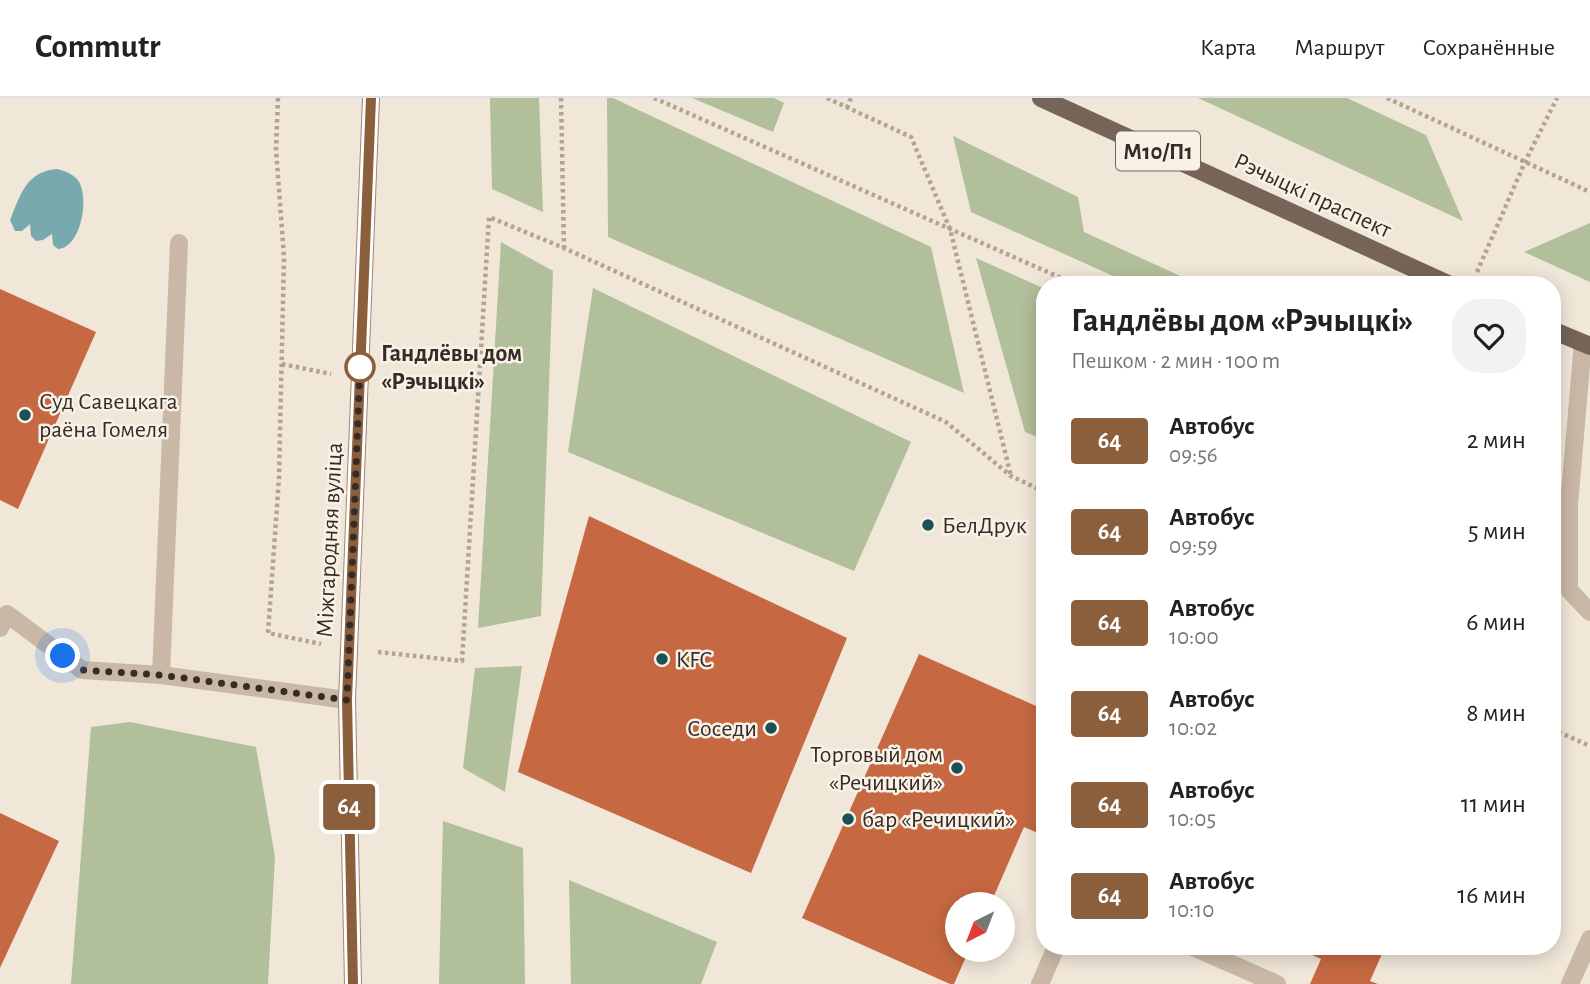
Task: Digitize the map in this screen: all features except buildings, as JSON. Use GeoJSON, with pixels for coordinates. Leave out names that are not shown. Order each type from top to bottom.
{"type":"FeatureCollection","features":[{"type":"Feature","properties":{"kind":"main road","name":"Міжгародняя вуліца"},"geometry":{"type":"LineString","coordinates":[[353,984],[347,700],[371,98]]}},
{"type":"Feature","properties":{"kind":"main road","name":"Рэчыцкі праспект"},"geometry":{"type":"LineString","coordinates":[[1041,98],[1430,276]]}},
{"type":"Feature","properties":{"kind":"main road"},"geometry":{"type":"LineString","coordinates":[[1561,334],[1586,345]]}},
{"type":"Feature","properties":{"kind":"lane"},"geometry":{"type":"LineString","coordinates":[[161,675],[179,243]]}},
{"type":"Feature","properties":{"kind":"lane"},"geometry":{"type":"LineString","coordinates":[[1586,345],[1569,505],[1569,590],[1590,612]]}},
{"type":"Feature","properties":{"kind":"lane"},"geometry":{"type":"LineString","coordinates":[[2,617],[82,670],[161,675],[347,700]]}},
{"type":"Feature","properties":{"kind":"lane"},"geometry":{"type":"LineString","coordinates":[[1570,984],[1590,939]]}},
{"type":"Feature","properties":{"kind":"lane"},"geometry":{"type":"LineString","coordinates":[[1040,984],[1053,955]]}},
{"type":"Feature","properties":{"kind":"lane"},"geometry":{"type":"LineString","coordinates":[[1211,955],[1277,984]]}},
{"type":"Feature","properties":{"kind":"path"},"geometry":{"type":"LineString","coordinates":[[278,98],[276,149],[284,257],[279,478]]}},
{"type":"Feature","properties":{"kind":"path"},"geometry":{"type":"LineString","coordinates":[[561,98],[564,248]]}},
{"type":"Feature","properties":{"kind":"path"},"geometry":{"type":"LineString","coordinates":[[654,98],[1057,276]]}},
{"type":"Feature","properties":{"kind":"path"},"geometry":{"type":"LineString","coordinates":[[827,98],[911,137],[950,229],[1011,475]]}},
{"type":"Feature","properties":{"kind":"path"},"geometry":{"type":"LineString","coordinates":[[847,108],[851,98]]}},
{"type":"Feature","properties":{"kind":"path"},"geometry":{"type":"LineString","coordinates":[[1387,98],[1590,192]]}},
{"type":"Feature","properties":{"kind":"path"},"geometry":{"type":"LineString","coordinates":[[1476,273],[1525,162],[1557,98]]}},
{"type":"Feature","properties":{"kind":"path"},"geometry":{"type":"LineString","coordinates":[[462,661],[489,217],[564,248],[946,422],[1011,475],[1036,488]]}},
{"type":"Feature","properties":{"kind":"path"},"geometry":{"type":"LineString","coordinates":[[282,364],[360,379]]}},
{"type":"Feature","properties":{"kind":"path"},"geometry":{"type":"LineString","coordinates":[[1561,733],[1590,746]]}},
{"type":"Feature","properties":{"kind":"green space"},"geometry":{"type":"Polygon","coordinates":[[[490,98],[539,98],[543,212],[492,189],[490,98]]]}},
{"type":"Feature","properties":{"kind":"green space"},"geometry":{"type":"Polygon","coordinates":[[[607,98],[613,98],[931,247],[964,393],[608,237],[607,98]]]}},
{"type":"Feature","properties":{"kind":"green space"},"geometry":{"type":"Polygon","coordinates":[[[692,98],[774,98],[784,103],[773,132],[692,98]]]}},
{"type":"Feature","properties":{"kind":"green space"},"geometry":{"type":"Polygon","coordinates":[[[1198,98],[1347,98],[1426,135],[1463,221],[1198,98]]]}},
{"type":"Feature","properties":{"kind":"green space"},"geometry":{"type":"Polygon","coordinates":[[[953,136],[1078,197],[1084,232],[1180,276],[1113,276],[971,212],[953,136]]]}},
{"type":"Feature","properties":{"kind":"green space"},"geometry":{"type":"Polygon","coordinates":[[[1590,223],[1590,282],[1524,252],[1590,223]]]}},
{"type":"Feature","properties":{"kind":"green space"},"geometry":{"type":"Polygon","coordinates":[[[501,242],[553,271],[541,616],[478,628],[501,242]]]}},
{"type":"Feature","properties":{"kind":"green space"},"geometry":{"type":"Polygon","coordinates":[[[976,258],[1036,285],[1036,436],[1025,432],[976,258]]]}},
{"type":"Feature","properties":{"kind":"green space"},"geometry":{"type":"Polygon","coordinates":[[[593,288],[911,442],[854,571],[568,452],[593,288]]]}},
{"type":"Feature","properties":{"kind":"green space"},"geometry":{"type":"Polygon","coordinates":[[[522,666],[505,792],[463,768],[475,668],[522,666]]]}},
{"type":"Feature","properties":{"kind":"green space"},"geometry":{"type":"Polygon","coordinates":[[[130,722],[256,747],[275,857],[268,984],[71,984],[91,727],[130,722]]]}},
{"type":"Feature","properties":{"kind":"green space"},"geometry":{"type":"Polygon","coordinates":[[[443,821],[523,848],[525,984],[439,984],[443,821]]]}},
{"type":"Feature","properties":{"kind":"green space"},"geometry":{"type":"Polygon","coordinates":[[[569,880],[717,942],[701,984],[571,984],[569,880]]]}},
{"type":"Feature","properties":{"kind":"water"},"geometry":{"type":"Polygon","coordinates":[[[57,169],[68,172],[77,179],[83,197],[78,231],[73,240],[58,249],[53,245],[52,234],[36,241],[31,236],[30,224],[22,231],[15,231],[10,220],[21,194],[31,180],[38,174],[57,169]]]}},
{"type":"Feature","properties":{"kind":"bus line","name":"64"},"geometry":{"type":"LineString","coordinates":[[353,984],[348,649],[371,98]]}},
{"type":"Feature","properties":{"kind":"place","name":"Гандлёвы дом «Рэчыцкі»"},"geometry":{"type":"Point","coordinates":[360,367]}},
{"type":"Feature","properties":{"kind":"place","name":"Суд Савецкага раёна Гомеля"},"geometry":{"type":"Point","coordinates":[25,415]}},
{"type":"Feature","properties":{"kind":"place","name":"БелДрук"},"geometry":{"type":"Point","coordinates":[928,525]}},
{"type":"Feature","properties":{"kind":"place","name":"KFC"},"geometry":{"type":"Point","coordinates":[662,659]}},
{"type":"Feature","properties":{"kind":"place","name":"Соседи"},"geometry":{"type":"Point","coordinates":[771,728]}},
{"type":"Feature","properties":{"kind":"place","name":"Торговый дом «Речицкий»"},"geometry":{"type":"Point","coordinates":[957,768]}},
{"type":"Feature","properties":{"kind":"place","name":"бар «Речицкий»"},"geometry":{"type":"Point","coordinates":[848,819]}},
{"type":"Feature","properties":{"kind":"route"},"geometry":{"type":"LineString","coordinates":[[63,656],[82,670],[161,675],[347,700],[360,367]]}}]}
